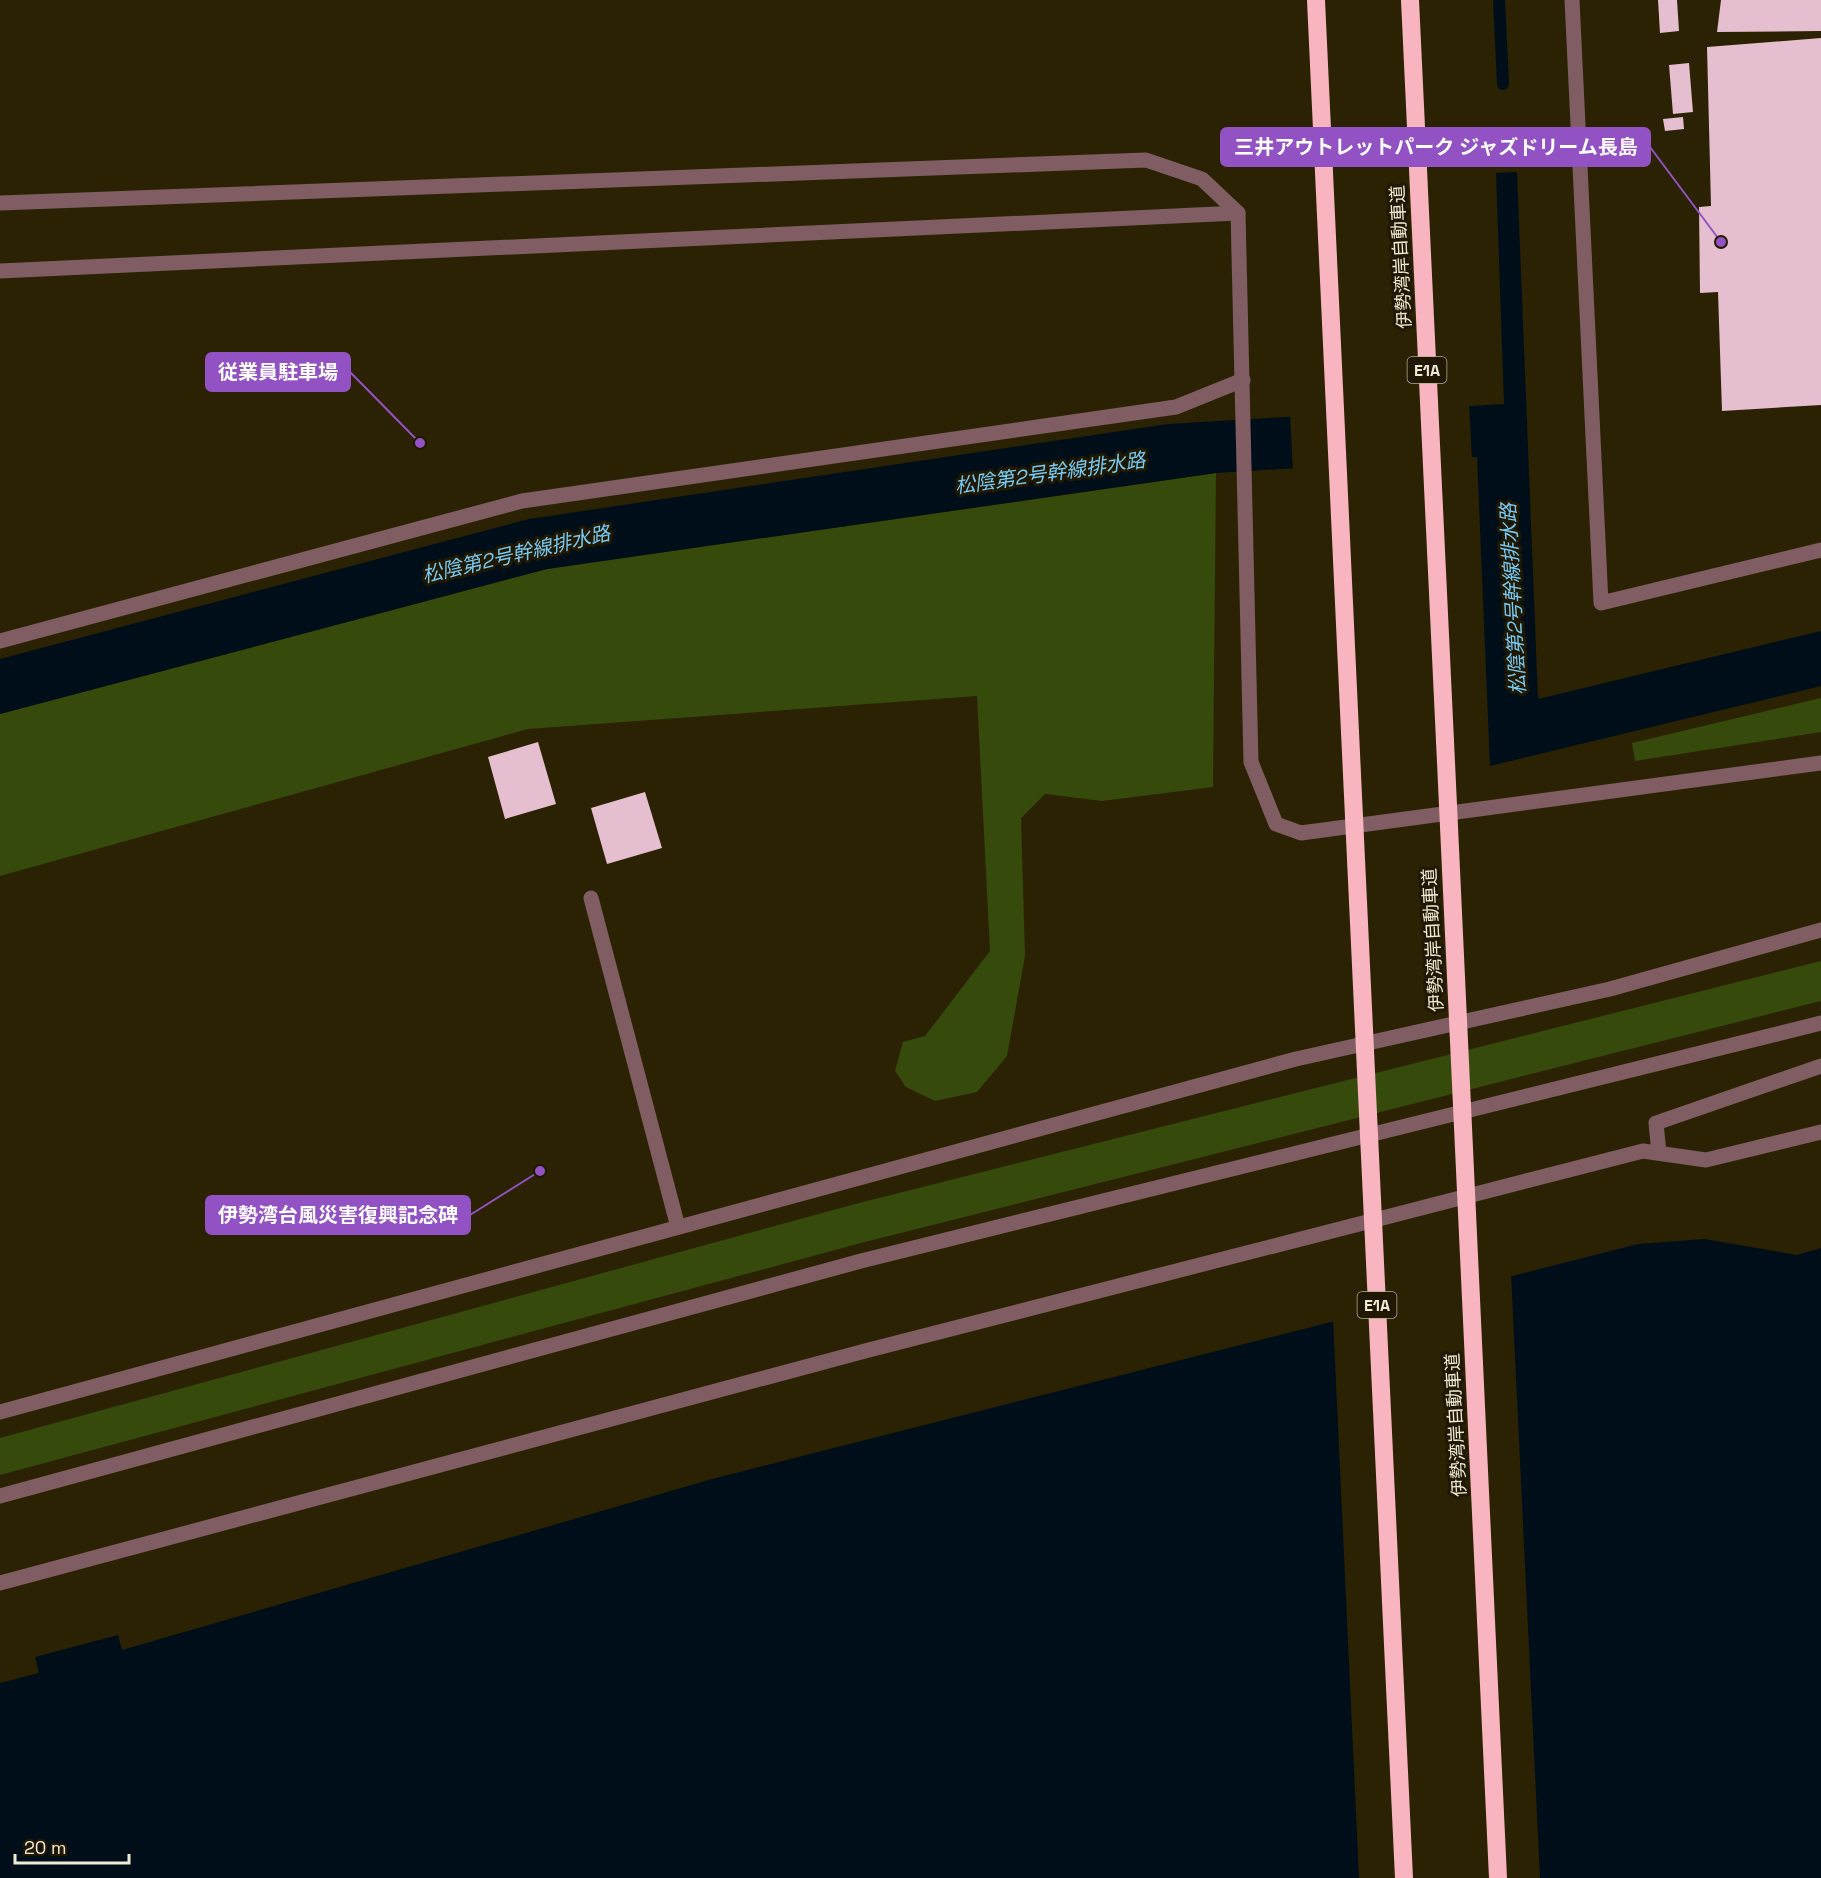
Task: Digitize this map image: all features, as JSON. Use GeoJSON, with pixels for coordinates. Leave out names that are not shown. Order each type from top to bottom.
{"type":"FeatureCollection","features":[{"type":"Feature","properties":{"kind":"highway","name":"E1A"},"geometry":{"type":"LineString","coordinates":[[1316,0],[1404,1878]]}},
{"type":"Feature","properties":{"kind":"highway","name":"伊勢湾岸自動車道"},"geometry":{"type":"LineString","coordinates":[[1410,0],[1498,1878]]}},
{"type":"Feature","properties":{"kind":"street"},"geometry":{"type":"LineString","coordinates":[[1572,0],[1600,603],[1821,550]]}},
{"type":"Feature","properties":{"kind":"street"},"geometry":{"type":"LineString","coordinates":[[0,203],[1146,160],[1202,179],[1238,213],[1247,485],[1251,762],[1276,824],[1301,834],[1821,763]]}},
{"type":"Feature","properties":{"kind":"street"},"geometry":{"type":"LineString","coordinates":[[0,272],[1238,213]]}},
{"type":"Feature","properties":{"kind":"street"},"geometry":{"type":"LineString","coordinates":[[0,641],[522,501],[1176,407],[1243,380]]}},
{"type":"Feature","properties":{"kind":"street"},"geometry":{"type":"LineString","coordinates":[[591,898],[678,1227]]}},
{"type":"Feature","properties":{"kind":"street"},"geometry":{"type":"LineString","coordinates":[[0,1412],[1296,1059],[1610,988],[1821,930]]}},
{"type":"Feature","properties":{"kind":"street"},"geometry":{"type":"LineString","coordinates":[[0,1496],[861,1261],[1821,1023]]}},
{"type":"Feature","properties":{"kind":"street"},"geometry":{"type":"LineString","coordinates":[[1659,1153],[1656,1123],[1821,1066]]}},
{"type":"Feature","properties":{"kind":"street"},"geometry":{"type":"LineString","coordinates":[[0,1582],[888,1345],[1643,1150],[1706,1160],[1821,1132]]}},
{"type":"Feature","properties":{"kind":"green space"},"geometry":{"type":"Polygon","coordinates":[[[1216,473],[1213,787],[1102,801],[1045,794],[1021,818],[1025,956],[1007,1056],[977,1092],[935,1101],[906,1087],[895,1071],[903,1042],[925,1036],[990,951],[977,696],[528,729],[0,876],[0,714],[547,569],[1216,473]]]}},
{"type":"Feature","properties":{"kind":"green space"},"geometry":{"type":"Polygon","coordinates":[[[1821,698],[1821,732],[1635,761],[1632,743],[1821,698]]]}},
{"type":"Feature","properties":{"kind":"green space"},"geometry":{"type":"Polygon","coordinates":[[[1821,961],[1821,1001],[861,1243],[0,1475],[0,1438],[855,1204],[1821,961]]]}},
{"type":"Feature","properties":{"kind":"water","name":"松陰第2号幹線排水路"},"geometry":{"type":"Polygon","coordinates":[[[1517,172],[1538,699],[1821,631],[1821,686],[1490,766],[1477,457],[1216,473],[547,569],[0,714],[0,659],[529,519],[1168,424],[1504,404],[1496,173],[1517,172]]]}},
{"type":"Feature","properties":{"kind":"water"},"geometry":{"type":"Polygon","coordinates":[[[1704,1239],[1797,1255],[1821,1248],[1821,1878],[0,1878],[0,1683],[39,1673],[35,1657],[118,1635],[122,1650],[712,1479],[1638,1244],[1704,1239]]]}},
{"type":"Feature","properties":{"kind":"pier"},"geometry":{"type":"Polygon","coordinates":[[[1469,402],[1472,460],[1293,471],[1290,414],[1469,402]]]}},
{"type":"Feature","properties":{"kind":"pier"},"geometry":{"type":"Polygon","coordinates":[[[1511,1273],[1540,1878],[1359,1878],[1333,1318],[1511,1273]]]}},
{"type":"Feature","properties":{"kind":"building"},"geometry":{"type":"Polygon","coordinates":[[[1658,0],[1677,0],[1679,31],[1660,33],[1658,0]]]}},
{"type":"Feature","properties":{"kind":"building"},"geometry":{"type":"Polygon","coordinates":[[[1721,0],[1821,0],[1821,31],[1717,32],[1721,0]]]}},
{"type":"Feature","properties":{"kind":"building"},"geometry":{"type":"Polygon","coordinates":[[[1821,38],[1821,405],[1722,411],[1718,292],[1700,293],[1699,207],[1711,206],[1707,47],[1821,38]]]}},
{"type":"Feature","properties":{"kind":"building"},"geometry":{"type":"Polygon","coordinates":[[[1689,63],[1693,112],[1673,114],[1669,65],[1689,63]]]}},
{"type":"Feature","properties":{"kind":"building"},"geometry":{"type":"Polygon","coordinates":[[[1683,117],[1684,129],[1665,131],[1663,119],[1683,117]]]}},
{"type":"Feature","properties":{"kind":"building"},"geometry":{"type":"Polygon","coordinates":[[[538,742],[556,804],[505,819],[488,757],[538,742]]]}},
{"type":"Feature","properties":{"kind":"building"},"geometry":{"type":"Polygon","coordinates":[[[645,792],[662,848],[607,864],[591,808],[645,792]]]}},
{"type":"Feature","properties":{"kind":"waterway"},"geometry":{"type":"LineString","coordinates":[[1499,0],[1503,84]]}},
{"type":"Feature","properties":{"kind":"place","name":"三井アウトレットパーク ジャズドリーム長島"},"geometry":{"type":"Point","coordinates":[1721,242]}},
{"type":"Feature","properties":{"kind":"place","name":"従業員駐車場"},"geometry":{"type":"Point","coordinates":[420,443]}},
{"type":"Feature","properties":{"kind":"place","name":"伊勢湾台風災害復興記念碑"},"geometry":{"type":"Point","coordinates":[540,1171]}}]}
